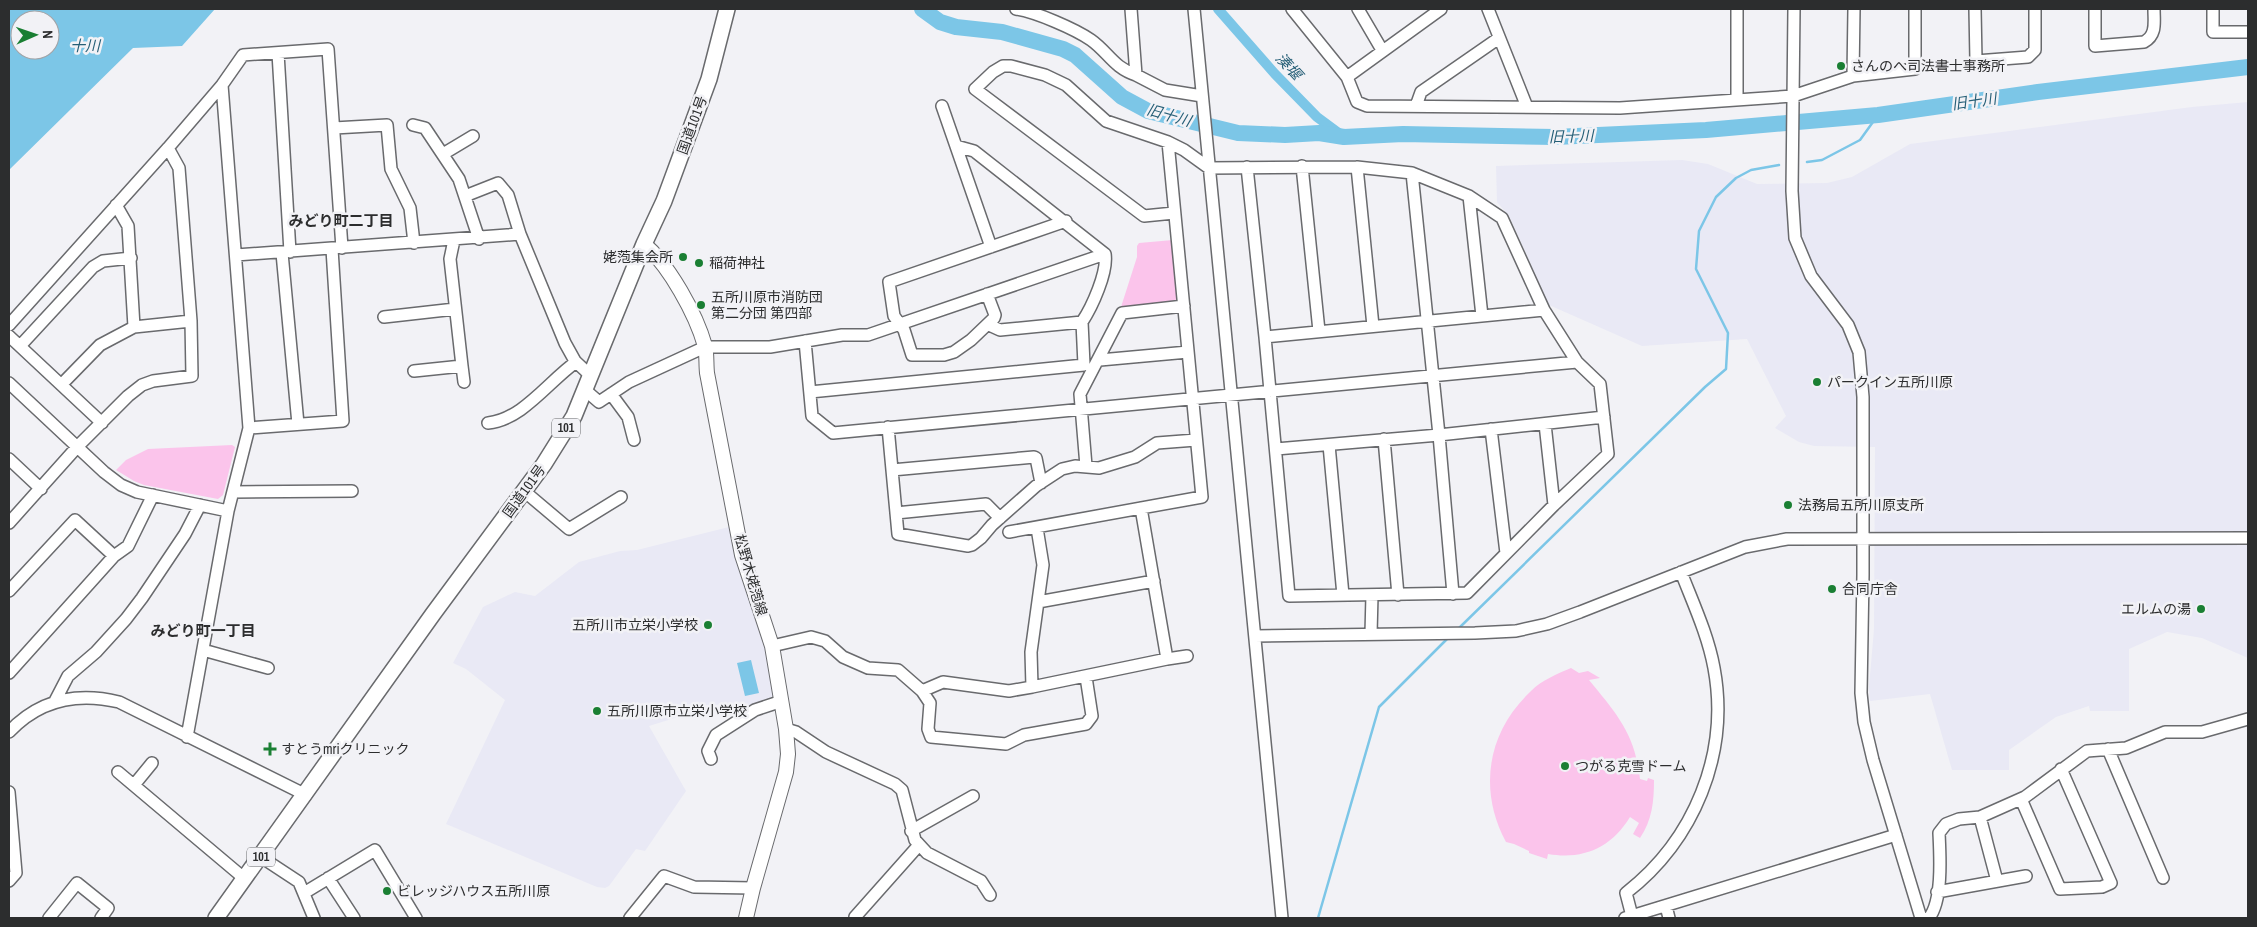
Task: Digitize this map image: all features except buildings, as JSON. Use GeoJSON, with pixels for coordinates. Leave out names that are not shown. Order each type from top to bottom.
{"type":"FeatureCollection","features":[{"type":"Feature","properties":{"kind":"highway","name":"国道101号"},"geometry":{"type":"LineString","coordinates":[[216,918],[306,795],[433,614],[544,464],[574,416],[644,244],[664,201],[709,79],[727,9]]}},
{"type":"Feature","properties":{"kind":"main road","name":"松野木姥萢線"},"geometry":{"type":"LineString","coordinates":[[644,244],[652,251],[687,301],[705,347],[707,373],[742,555],[772,646],[782,701],[788,754],[786,772],[746,918]]}},
{"type":"Feature","properties":{"kind":"street"},"geometry":{"type":"LineString","coordinates":[[1016,9],[1053,21],[1091,40],[1123,70],[1165,90],[1203,101]]}},
{"type":"Feature","properties":{"kind":"street"},"geometry":{"type":"LineString","coordinates":[[1131,9],[1136,75]]}},
{"type":"Feature","properties":{"kind":"street"},"geometry":{"type":"LineString","coordinates":[[1194,9],[1282,918]]}},
{"type":"Feature","properties":{"kind":"street"},"geometry":{"type":"LineString","coordinates":[[1292,9],[1347,77],[1357,102],[1367,106],[1620,108],[1737,100],[1792,99],[1853,76],[1915,69],[1915,9]]}},
{"type":"Feature","properties":{"kind":"street"},"geometry":{"type":"LineString","coordinates":[[1358,9],[1382,50]]}},
{"type":"Feature","properties":{"kind":"street"},"geometry":{"type":"LineString","coordinates":[[1488,9],[1527,107]]}},
{"type":"Feature","properties":{"kind":"street"},"geometry":{"type":"LineString","coordinates":[[1737,9],[1737,100]]}},
{"type":"Feature","properties":{"kind":"street"},"geometry":{"type":"LineString","coordinates":[[1794,9],[1792,182],[1795,238],[1811,276],[1848,324],[1858,352],[1863,397],[1861,693],[1864,722],[1921,918]]}},
{"type":"Feature","properties":{"kind":"street"},"geometry":{"type":"LineString","coordinates":[[1853,76],[1854,9]]}},
{"type":"Feature","properties":{"kind":"street"},"geometry":{"type":"LineString","coordinates":[[1975,9],[1976,61],[2028,57],[2035,50],[2035,9]]}},
{"type":"Feature","properties":{"kind":"street"},"geometry":{"type":"LineString","coordinates":[[2095,9],[2095,46],[2144,42],[2151,38],[2154,30],[2154,9]]}},
{"type":"Feature","properties":{"kind":"street"},"geometry":{"type":"LineString","coordinates":[[2212,9],[2213,32],[2248,32]]}},
{"type":"Feature","properties":{"kind":"street"},"geometry":{"type":"LineString","coordinates":[[1347,77],[1435,10]]}},
{"type":"Feature","properties":{"kind":"street"},"geometry":{"type":"LineString","coordinates":[[1416,106],[1421,92],[1499,38]]}},
{"type":"Feature","properties":{"kind":"street"},"geometry":{"type":"LineString","coordinates":[[9,325],[168,148],[222,85],[243,55],[328,49],[334,128],[343,421],[249,428]]}},
{"type":"Feature","properties":{"kind":"street"},"geometry":{"type":"LineString","coordinates":[[278,54],[286,252],[298,424]]}},
{"type":"Feature","properties":{"kind":"street"},"geometry":{"type":"LineString","coordinates":[[1174,213],[1144,216],[975,89],[981,81],[1003,66],[1045,74],[1066,85],[1106,121],[1168,142],[1184,150],[1209,168],[1247,167],[1302,166],[1412,173],[1469,196],[1502,218],[1544,310],[1577,362],[1600,384],[1608,454],[1466,593],[1289,596],[1247,167]]}},
{"type":"Feature","properties":{"kind":"street"},"geometry":{"type":"LineString","coordinates":[[187,737],[228,511],[249,428],[222,85]]}},
{"type":"Feature","properties":{"kind":"street"},"geometry":{"type":"LineString","coordinates":[[942,106],[991,247]]}},
{"type":"Feature","properties":{"kind":"street"},"geometry":{"type":"LineString","coordinates":[[334,128],[387,125],[391,169],[410,208],[414,243]]}},
{"type":"Feature","properties":{"kind":"street"},"geometry":{"type":"LineString","coordinates":[[413,125],[425,128],[459,179],[478,239]]}},
{"type":"Feature","properties":{"kind":"street"},"geometry":{"type":"LineString","coordinates":[[442,154],[473,136]]}},
{"type":"Feature","properties":{"kind":"street"},"geometry":{"type":"LineString","coordinates":[[1009,532],[1202,497],[1168,142]]}},
{"type":"Feature","properties":{"kind":"street"},"geometry":{"type":"LineString","coordinates":[[956,146],[974,151],[1106,254]]}},
{"type":"Feature","properties":{"kind":"street"},"geometry":{"type":"LineString","coordinates":[[9,523],[78,446],[128,396],[142,385],[153,381],[192,376],[191,321],[179,168],[168,148]]}},
{"type":"Feature","properties":{"kind":"street"},"geometry":{"type":"LineString","coordinates":[[1302,166],[1318,331]]}},
{"type":"Feature","properties":{"kind":"street"},"geometry":{"type":"LineString","coordinates":[[1357,168],[1373,326]]}},
{"type":"Feature","properties":{"kind":"street"},"geometry":{"type":"LineString","coordinates":[[1412,173],[1453,594]]}},
{"type":"Feature","properties":{"kind":"street"},"geometry":{"type":"LineString","coordinates":[[465,196],[498,183],[508,195],[520,234],[565,343],[599,402],[629,382],[705,347],[753,348],[842,335],[868,335],[1106,254]]}},
{"type":"Feature","properties":{"kind":"street"},"geometry":{"type":"LineString","coordinates":[[1469,196],[1482,316]]}},
{"type":"Feature","properties":{"kind":"street"},"geometry":{"type":"LineString","coordinates":[[116,205],[128,226],[134,327]]}},
{"type":"Feature","properties":{"kind":"street"},"geometry":{"type":"LineString","coordinates":[[987,294],[995,315],[988,325],[954,352],[944,355],[912,356],[900,324],[894,316],[889,282],[1066,221]]}},
{"type":"Feature","properties":{"kind":"street"},"geometry":{"type":"LineString","coordinates":[[236,256],[478,239],[520,234]]}},
{"type":"Feature","properties":{"kind":"street"},"geometry":{"type":"LineString","coordinates":[[454,240],[450,259],[464,382]]}},
{"type":"Feature","properties":{"kind":"street"},"geometry":{"type":"LineString","coordinates":[[810,392],[1084,365],[1086,363],[1082,322],[1095,296],[1106,264],[1106,254]]}},
{"type":"Feature","properties":{"kind":"street"},"geometry":{"type":"LineString","coordinates":[[20,346],[93,267],[103,261],[131,258]]}},
{"type":"Feature","properties":{"kind":"street"},"geometry":{"type":"LineString","coordinates":[[1086,466],[1080,394],[1100,360],[1122,313],[1184,306]]}},
{"type":"Feature","properties":{"kind":"street"},"geometry":{"type":"LineString","coordinates":[[384,317],[455,309]]}},
{"type":"Feature","properties":{"kind":"street"},"geometry":{"type":"LineString","coordinates":[[1265,337],[1544,310]]}},
{"type":"Feature","properties":{"kind":"street"},"geometry":{"type":"LineString","coordinates":[[62,384],[100,345],[134,327],[191,321]]}},
{"type":"Feature","properties":{"kind":"street"},"geometry":{"type":"LineString","coordinates":[[988,325],[1000,330],[1082,322]]}},
{"type":"Feature","properties":{"kind":"street"},"geometry":{"type":"LineString","coordinates":[[9,336],[102,423]]}},
{"type":"Feature","properties":{"kind":"street"},"geometry":{"type":"LineString","coordinates":[[805,341],[812,416],[831,432],[1577,362]]}},
{"type":"Feature","properties":{"kind":"street"},"geometry":{"type":"LineString","coordinates":[[1100,360],[1188,352]]}},
{"type":"Feature","properties":{"kind":"street"},"geometry":{"type":"LineString","coordinates":[[488,423],[508,418],[576,362]]}},
{"type":"Feature","properties":{"kind":"street"},"geometry":{"type":"LineString","coordinates":[[414,371],[462,366]]}},
{"type":"Feature","properties":{"kind":"street"},"geometry":{"type":"LineString","coordinates":[[9,383],[104,472],[121,485],[153,496],[228,511]]}},
{"type":"Feature","properties":{"kind":"street"},"geometry":{"type":"LineString","coordinates":[[611,394],[628,417],[634,440]]}},
{"type":"Feature","properties":{"kind":"street"},"geometry":{"type":"LineString","coordinates":[[1276,449],[1439,435],[1604,417]]}},
{"type":"Feature","properties":{"kind":"street"},"geometry":{"type":"LineString","coordinates":[[1545,424],[1554,505]]}},
{"type":"Feature","properties":{"kind":"street"},"geometry":{"type":"LineString","coordinates":[[888,428],[898,534],[968,546],[972,546],[1000,518],[1040,483],[1062,469],[1074,466],[1099,468],[1126,460],[1157,443],[1196,440]]}},
{"type":"Feature","properties":{"kind":"street"},"geometry":{"type":"LineString","coordinates":[[1492,429],[1506,553]]}},
{"type":"Feature","properties":{"kind":"street"},"geometry":{"type":"LineString","coordinates":[[1384,439],[1398,595]]}},
{"type":"Feature","properties":{"kind":"street"},"geometry":{"type":"LineString","coordinates":[[1329,445],[1343,595]]}},
{"type":"Feature","properties":{"kind":"street"},"geometry":{"type":"LineString","coordinates":[[892,470],[1034,456],[1036,458],[1040,483]]}},
{"type":"Feature","properties":{"kind":"street"},"geometry":{"type":"LineString","coordinates":[[9,460],[40,489]]}},
{"type":"Feature","properties":{"kind":"street"},"geometry":{"type":"LineString","coordinates":[[233,492],[352,491]]}},
{"type":"Feature","properties":{"kind":"street"},"geometry":{"type":"LineString","coordinates":[[524,492],[570,529],[621,498]]}},
{"type":"Feature","properties":{"kind":"street"},"geometry":{"type":"LineString","coordinates":[[9,674],[114,556],[128,546],[153,496]]}},
{"type":"Feature","properties":{"kind":"street"},"geometry":{"type":"LineString","coordinates":[[896,513],[986,504],[1000,518]]}},
{"type":"Feature","properties":{"kind":"street"},"geometry":{"type":"LineString","coordinates":[[55,701],[68,676],[96,652],[142,598],[185,534],[200,505]]}},
{"type":"Feature","properties":{"kind":"street"},"geometry":{"type":"LineString","coordinates":[[1141,508],[1167,659]]}},
{"type":"Feature","properties":{"kind":"street"},"geometry":{"type":"LineString","coordinates":[[9,591],[75,520],[114,556]]}},
{"type":"Feature","properties":{"kind":"street"},"geometry":{"type":"LineString","coordinates":[[1032,687],[1031,652],[1043,565],[1038,528]]}},
{"type":"Feature","properties":{"kind":"street"},"geometry":{"type":"LineString","coordinates":[[1255,636],[1445,634],[1516,631],[1547,624],[1745,547],[1787,539],[1863,537],[2248,538]]}},
{"type":"Feature","properties":{"kind":"street"},"geometry":{"type":"LineString","coordinates":[[1681,572],[1708,643],[1714,669],[1718,726],[1713,759],[1705,786],[1693,814],[1665,857],[1648,876],[1626,893],[1629,917],[1896,835]]}},
{"type":"Feature","properties":{"kind":"street"},"geometry":{"type":"LineString","coordinates":[[1038,602],[1154,582]]}},
{"type":"Feature","properties":{"kind":"street"},"geometry":{"type":"LineString","coordinates":[[1371,634],[1372,595]]}},
{"type":"Feature","properties":{"kind":"street"},"geometry":{"type":"LineString","coordinates":[[772,646],[811,637],[825,641],[843,657],[868,668],[898,670],[922,691],[930,703],[928,729],[934,738],[1006,744],[1024,735],[1086,724],[1092,716],[1086,677]]}},
{"type":"Feature","properties":{"kind":"street"},"geometry":{"type":"LineString","coordinates":[[203,650],[268,668]]}},
{"type":"Feature","properties":{"kind":"street"},"geometry":{"type":"LineString","coordinates":[[922,691],[943,682],[1009,691],[1187,656]]}},
{"type":"Feature","properties":{"kind":"street"},"geometry":{"type":"LineString","coordinates":[[9,732],[28,714],[55,701],[87,697],[119,702],[306,795]]}},
{"type":"Feature","properties":{"kind":"street"},"geometry":{"type":"LineString","coordinates":[[711,759],[708,751],[716,735],[755,710],[782,701]]}},
{"type":"Feature","properties":{"kind":"street"},"geometry":{"type":"LineString","coordinates":[[1929,918],[1938,892],[1940,833],[1946,824],[1959,819],[1980,817],[2021,799],[2088,751],[2126,748],[2165,732],[2202,732],[2248,719]]}},
{"type":"Feature","properties":{"kind":"street"},"geometry":{"type":"LineString","coordinates":[[786,729],[796,732],[826,752],[895,784],[902,790],[911,831],[919,845],[927,853],[981,881],[990,895]]}},
{"type":"Feature","properties":{"kind":"street"},"geometry":{"type":"LineString","coordinates":[[2108,749],[2163,878]]}},
{"type":"Feature","properties":{"kind":"street"},"geometry":{"type":"LineString","coordinates":[[134,785],[152,763]]}},
{"type":"Feature","properties":{"kind":"street"},"geometry":{"type":"LineString","coordinates":[[2021,799],[2060,889],[2102,887],[2111,883],[2061,769]]}},
{"type":"Feature","properties":{"kind":"street"},"geometry":{"type":"LineString","coordinates":[[118,772],[245,879]]}},
{"type":"Feature","properties":{"kind":"street"},"geometry":{"type":"LineString","coordinates":[[911,831],[973,796]]}},
{"type":"Feature","properties":{"kind":"street"},"geometry":{"type":"LineString","coordinates":[[9,799],[16,873],[9,881]]}},
{"type":"Feature","properties":{"kind":"street"},"geometry":{"type":"LineString","coordinates":[[1980,817],[1997,881]]}},
{"type":"Feature","properties":{"kind":"street"},"geometry":{"type":"LineString","coordinates":[[857,918],[855,917],[919,845]]}},
{"type":"Feature","properties":{"kind":"street"},"geometry":{"type":"LineString","coordinates":[[304,893],[375,850],[416,918]]}},
{"type":"Feature","properties":{"kind":"street"},"geometry":{"type":"LineString","coordinates":[[261,857],[299,882],[313,918]]}},
{"type":"Feature","properties":{"kind":"street"},"geometry":{"type":"LineString","coordinates":[[630,918],[664,876],[694,886],[753,888]]}},
{"type":"Feature","properties":{"kind":"street"},"geometry":{"type":"LineString","coordinates":[[1938,892],[2026,876]]}},
{"type":"Feature","properties":{"kind":"street"},"geometry":{"type":"LineString","coordinates":[[328,878],[354,918]]}},
{"type":"Feature","properties":{"kind":"street"},"geometry":{"type":"LineString","coordinates":[[49,918],[77,883],[108,908],[101,918]]}},
{"type":"Feature","properties":{"kind":"street"},"geometry":{"type":"LineString","coordinates":[[1666,906],[1670,918]]}},
{"type":"Feature","properties":{"kind":"shaded area"},"geometry":{"type":"Polygon","coordinates":[[[2248,102],[2248,658],[2202,638],[2167,632],[2129,649],[2129,711],[2090,711],[2089,706],[2056,717],[2009,750],[2009,770],[1952,770],[1930,694],[1870,701],[1869,687],[1874,629],[1875,447],[1814,446],[1799,442],[1775,428],[1786,416],[1747,339],[1642,346],[1549,305],[1509,216],[1497,202],[1496,166],[1682,160],[1708,164],[1757,184],[1827,183],[1852,177],[1910,144],[2192,107],[2248,102]]]}},
{"type":"Feature","properties":{"kind":"shaded area"},"geometry":{"type":"Polygon","coordinates":[[[1173,240],[1177,298],[1175,301],[1121,307],[1137,257],[1137,246],[1139,243],[1173,240]]]}},
{"type":"Feature","properties":{"kind":"shaded area"},"geometry":{"type":"Polygon","coordinates":[[[232,445],[235,447],[223,495],[218,499],[144,485],[116,470],[126,460],[148,449],[232,445]]]}},
{"type":"Feature","properties":{"kind":"shaded area","name":"五所川原市立栄小学校"},"geometry":{"type":"Polygon","coordinates":[[[729,527],[766,653],[774,697],[734,718],[720,704],[649,726],[686,791],[645,851],[636,849],[609,886],[605,888],[597,887],[446,824],[505,700],[466,669],[453,663],[483,607],[515,592],[535,596],[579,562],[729,527]]]}},
{"type":"Feature","properties":{"kind":"shaded area","name":"つがる克雪ドーム"},"geometry":{"type":"Polygon","coordinates":[[[1571,668],[1579,673],[1588,671],[1600,678],[1589,680],[1623,725],[1634,749],[1640,779],[1647,781],[1648,778],[1654,780],[1653,803],[1650,818],[1640,838],[1633,834],[1639,823],[1630,817],[1614,837],[1605,844],[1584,853],[1573,855],[1548,854],[1547,859],[1506,842],[1497,822],[1492,802],[1491,762],[1496,743],[1516,707],[1540,684],[1571,668]]]}},
{"type":"Feature","properties":{"kind":"water","name":"十川"},"geometry":{"type":"Polygon","coordinates":[[[9,9],[215,9],[182,46],[133,48],[9,170],[9,9]]]}},
{"type":"Feature","properties":{"kind":"water"},"geometry":{"type":"Polygon","coordinates":[[[751,660],[759,693],[745,696],[737,663],[751,660]]]}},
{"type":"Feature","properties":{"kind":"waterway","name":"旧十川"},"geometry":{"type":"LineString","coordinates":[[922,9],[940,22],[956,27],[1002,32],[1063,49],[1075,55],[1122,97],[1148,111],[1238,133],[1285,135],[1319,133],[1344,137],[1403,134],[1555,137],[1706,130],[1878,115],[2038,92],[2248,67]]}},
{"type":"Feature","properties":{"kind":"waterway","name":"湊堰"},"geometry":{"type":"LineString","coordinates":[[1218,9],[1275,74],[1317,117],[1344,137]]}},
{"type":"Feature","properties":{"kind":"waterway"},"geometry":{"type":"LineString","coordinates":[[1807,162],[1822,160],[1860,140],[1878,115]]}},
{"type":"Feature","properties":{"kind":"waterway"},"geometry":{"type":"LineString","coordinates":[[1457,630],[1705,387],[1726,369],[1728,333],[1696,269],[1699,231],[1716,197],[1736,178],[1751,170],[1779,165]]}},
{"type":"Feature","properties":{"kind":"waterway"},"geometry":{"type":"LineString","coordinates":[[1318,918],[1379,707],[1449,637]]}},
{"type":"Feature","properties":{"kind":"place","name":"さんのへ司法書士事務所"},"geometry":{"type":"Point","coordinates":[1841,66]}},
{"type":"Feature","properties":{"kind":"place","name":"姥萢集会所"},"geometry":{"type":"Point","coordinates":[683,257]}},
{"type":"Feature","properties":{"kind":"place","name":"稲荷神社"},"geometry":{"type":"Point","coordinates":[699,263]}},
{"type":"Feature","properties":{"kind":"place","name":"五所川原市消防団 第二分団 第四部"},"geometry":{"type":"Point","coordinates":[701,305]}},
{"type":"Feature","properties":{"kind":"place","name":"パークイン五所川原"},"geometry":{"type":"Point","coordinates":[1817,382]}},
{"type":"Feature","properties":{"kind":"place","name":"法務局五所川原支所"},"geometry":{"type":"Point","coordinates":[1788,505]}},
{"type":"Feature","properties":{"kind":"place","name":"合同庁舎"},"geometry":{"type":"Point","coordinates":[1832,589]}},
{"type":"Feature","properties":{"kind":"place","name":"エルムの湯"},"geometry":{"type":"Point","coordinates":[2201,609]}},
{"type":"Feature","properties":{"kind":"place","name":"五所川市立栄小学校"},"geometry":{"type":"Point","coordinates":[708,625]}},
{"type":"Feature","properties":{"kind":"place","name":"五所川原市立栄小学校"},"geometry":{"type":"Point","coordinates":[597,711]}},
{"type":"Feature","properties":{"kind":"place","name":"すとうmriクリニック"},"geometry":{"type":"Point","coordinates":[270,749]}},
{"type":"Feature","properties":{"kind":"place","name":"つがる克雪ドーム"},"geometry":{"type":"Point","coordinates":[1565,766]}},
{"type":"Feature","properties":{"kind":"place","name":"ビレッジハウス五所川原"},"geometry":{"type":"Point","coordinates":[387,891]}},
{"type":"Feature","properties":{"kind":"district","name":"みどり町二丁目"},"geometry":{"type":"Point","coordinates":[341,220]}},
{"type":"Feature","properties":{"kind":"district","name":"みどり町一丁目"},"geometry":{"type":"Point","coordinates":[203,630]}}]}
